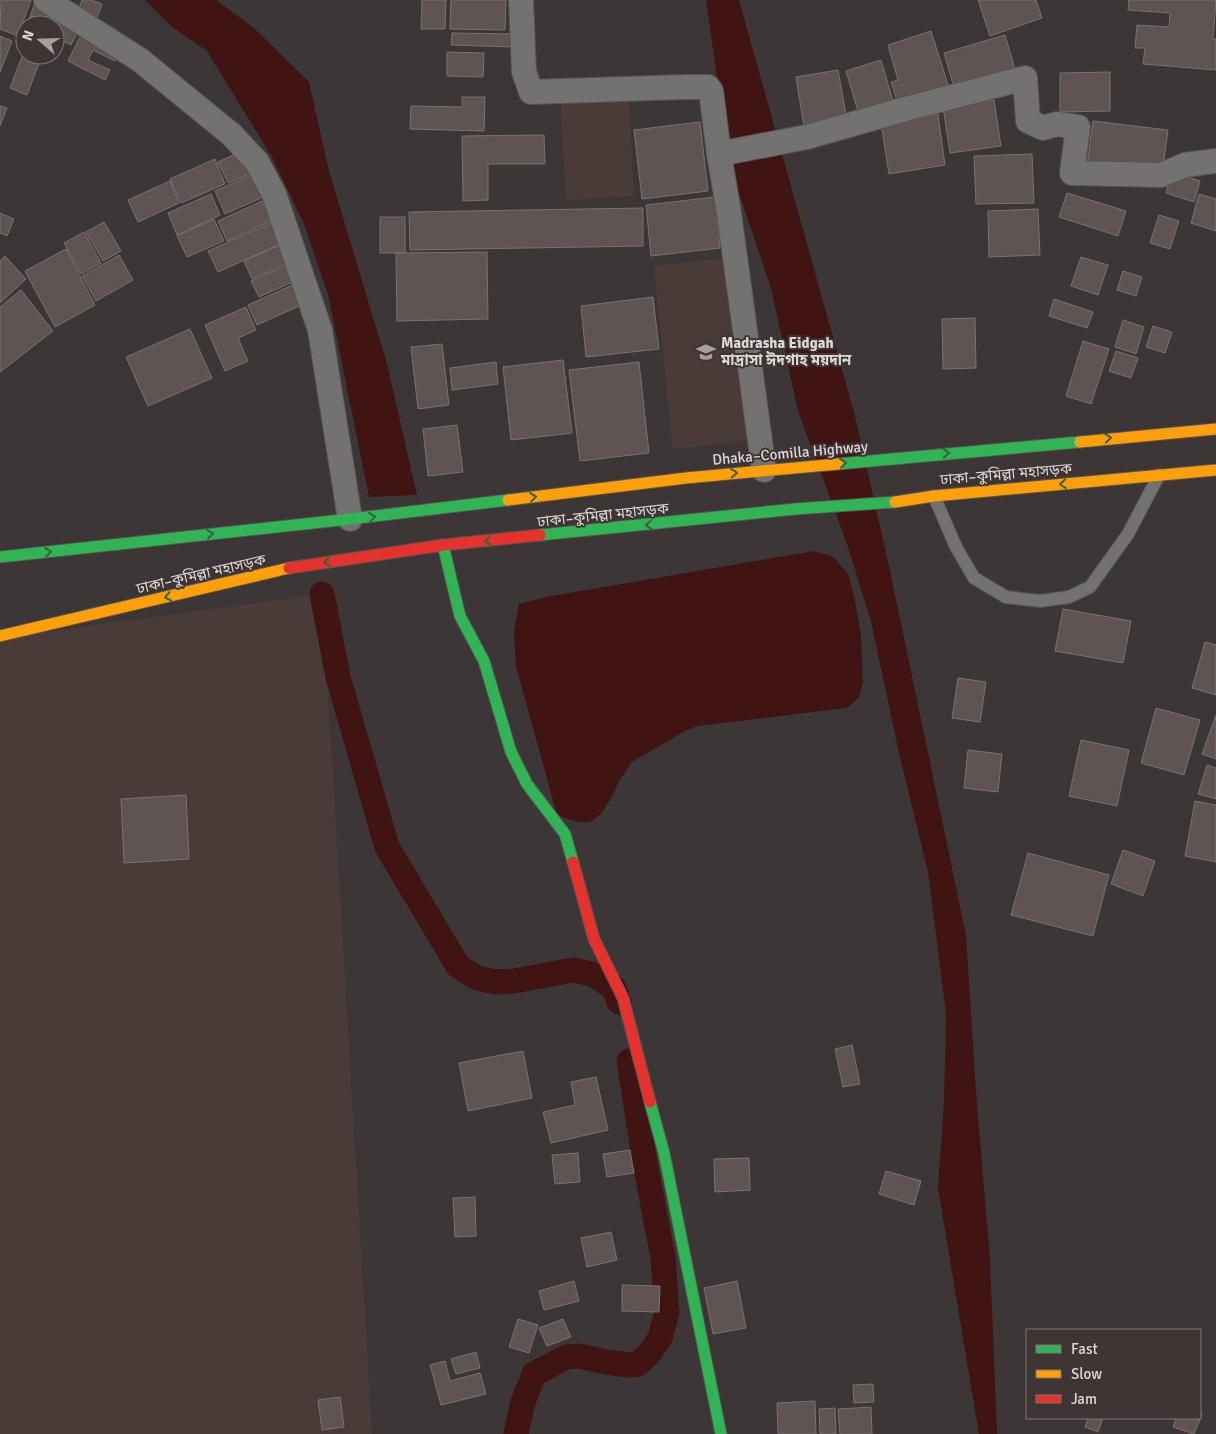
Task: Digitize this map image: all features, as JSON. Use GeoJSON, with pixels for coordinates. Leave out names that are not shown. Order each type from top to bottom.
{"type":"FeatureCollection","features":[{"type":"Feature","properties":{"kind":"main road","name":"ঢাকা–কুমিল্লা মহাসড়ক"},"geometry":{"type":"LineString","coordinates":[[898,458],[1216,428]]}},
{"type":"Feature","properties":{"kind":"main road","name":"Dhaka–Comilla Highway"},"geometry":{"type":"LineString","coordinates":[[686,478],[898,458]]}},
{"type":"Feature","properties":{"kind":"main road","name":"ঢাকা–কুমিল্লা মহাসড়ক"},"geometry":{"type":"LineString","coordinates":[[0,636],[292,568],[443,545],[795,509],[898,502],[934,496],[1216,470]]}},
{"type":"Feature","properties":{"kind":"main road","name":"ঢাকা–কুমিল্লা মহাসড়ক"},"geometry":{"type":"LineString","coordinates":[[0,557],[350,519],[686,478]]}},
{"type":"Feature","properties":{"kind":"main road"},"geometry":{"type":"LineString","coordinates":[[443,545],[460,616],[484,661],[511,752],[527,784],[566,834],[594,939],[623,998],[664,1153],[721,1434]]}},
{"type":"Feature","properties":{"kind":"street"},"geometry":{"type":"LineString","coordinates":[[46,0],[140,60],[232,135],[257,162],[274,194],[320,330],[350,519]]}},
{"type":"Feature","properties":{"kind":"street"},"geometry":{"type":"LineString","coordinates":[[520,0],[524,72],[531,92],[685,87],[708,87],[711,91],[764,470]]}},
{"type":"Feature","properties":{"kind":"street"},"geometry":{"type":"LineString","coordinates":[[719,154],[807,137],[908,108],[1025,78],[1028,121],[1043,128],[1057,124],[1078,127],[1072,173],[1161,176],[1185,165],[1216,161]]}},
{"type":"Feature","properties":{"kind":"lane"},"geometry":{"type":"LineString","coordinates":[[934,496],[956,547],[974,578],[1006,597],[1040,601],[1069,597],[1090,587],[1128,534],[1159,475]]}},
{"type":"Feature","properties":{"kind":"shaded area"},"geometry":{"type":"Polygon","coordinates":[[[145,0],[216,0],[254,28],[309,82],[329,171],[387,364],[417,495],[369,497],[328,294],[304,224],[272,157],[207,51],[171,26],[145,0]]]}},
{"type":"Feature","properties":{"kind":"shaded area"},"geometry":{"type":"Polygon","coordinates":[[[706,0],[739,0],[855,416],[889,566],[966,935],[976,1092],[990,1259],[997,1434],[979,1434],[938,1188],[944,1101],[946,1014],[928,872],[899,753],[871,621],[847,544],[798,411],[771,288],[729,164],[706,0]]]}},
{"type":"Feature","properties":{"kind":"shaded area"},"geometry":{"type":"Polygon","coordinates":[[[629,100],[634,196],[566,200],[561,104],[629,100]]]}},
{"type":"Feature","properties":{"kind":"shaded area","name":"Madrasha Eidgah মাদ্রাসা ঈদগাহ ময়দান"},"geometry":{"type":"Polygon","coordinates":[[[739,256],[758,439],[673,449],[654,266],[739,256]]]}},
{"type":"Feature","properties":{"kind":"shaded area"},"geometry":{"type":"Polygon","coordinates":[[[814,551],[834,557],[849,576],[861,636],[863,683],[859,697],[847,708],[697,726],[683,732],[632,762],[601,814],[590,822],[577,822],[557,815],[516,666],[514,631],[519,604],[546,597],[814,551]]]}},
{"type":"Feature","properties":{"kind":"shaded area"},"geometry":{"type":"Polygon","coordinates":[[[322,594],[372,1434],[0,1434],[0,638],[322,594]]]}},
{"type":"Feature","properties":{"kind":"building"},"geometry":{"type":"Polygon","coordinates":[[[1,0],[31,0],[26,15],[15,15],[15,35],[0,29],[1,0]]]}},
{"type":"Feature","properties":{"kind":"building"},"geometry":{"type":"Polygon","coordinates":[[[36,0],[52,6],[48,15],[31,15],[36,0]]]}},
{"type":"Feature","properties":{"kind":"building"},"geometry":{"type":"Polygon","coordinates":[[[82,0],[91,0],[102,4],[95,23],[76,16],[82,0]]]}},
{"type":"Feature","properties":{"kind":"building"},"geometry":{"type":"Polygon","coordinates":[[[422,0],[446,0],[445,29],[421,29],[422,0]]]}},
{"type":"Feature","properties":{"kind":"building"},"geometry":{"type":"Polygon","coordinates":[[[451,0],[506,0],[505,30],[450,29],[451,0]]]}},
{"type":"Feature","properties":{"kind":"building"},"geometry":{"type":"Polygon","coordinates":[[[978,0],[1036,0],[1042,18],[990,36],[978,0]]]}},
{"type":"Feature","properties":{"kind":"building"},"geometry":{"type":"Polygon","coordinates":[[[1129,0],[1216,0],[1213,39],[1216,39],[1216,70],[1143,64],[1145,48],[1135,48],[1137,25],[1169,27],[1170,13],[1128,10],[1129,0]]]}},
{"type":"Feature","properties":{"kind":"building"},"geometry":{"type":"Polygon","coordinates":[[[65,20],[80,27],[71,45],[65,42],[65,20]]]}},
{"type":"Feature","properties":{"kind":"building"},"geometry":{"type":"Polygon","coordinates":[[[83,31],[120,50],[115,61],[93,50],[88,60],[110,70],[105,80],[68,61],[83,31]]]}},
{"type":"Feature","properties":{"kind":"building"},"geometry":{"type":"Polygon","coordinates":[[[931,31],[950,91],[899,107],[891,82],[898,80],[888,45],[931,31]]]}},
{"type":"Feature","properties":{"kind":"building"},"geometry":{"type":"Polygon","coordinates":[[[452,33],[514,34],[514,47],[451,45],[452,33]]]}},
{"type":"Feature","properties":{"kind":"building"},"geometry":{"type":"Polygon","coordinates":[[[1005,35],[1016,73],[955,91],[944,53],[1005,35]]]}},
{"type":"Feature","properties":{"kind":"building"},"geometry":{"type":"Polygon","coordinates":[[[0,36],[12,41],[0,72],[0,36]]]}},
{"type":"Feature","properties":{"kind":"building"},"geometry":{"type":"Polygon","coordinates":[[[447,52],[484,53],[483,77],[447,76],[447,52]]]}},
{"type":"Feature","properties":{"kind":"building"},"geometry":{"type":"Polygon","coordinates":[[[881,60],[894,104],[859,115],[846,71],[881,60]]]}},
{"type":"Feature","properties":{"kind":"building"},"geometry":{"type":"Polygon","coordinates":[[[19,65],[38,65],[27,95],[10,88],[19,65]]]}},
{"type":"Feature","properties":{"kind":"building"},"geometry":{"type":"Polygon","coordinates":[[[838,70],[847,120],[804,127],[796,77],[838,70]]]}},
{"type":"Feature","properties":{"kind":"building"},"geometry":{"type":"Polygon","coordinates":[[[1110,72],[1110,111],[1060,112],[1060,73],[1110,72]]]}},
{"type":"Feature","properties":{"kind":"building"},"geometry":{"type":"Polygon","coordinates":[[[462,97],[485,97],[484,131],[410,129],[411,106],[462,107],[462,97]]]}},
{"type":"Feature","properties":{"kind":"building"},"geometry":{"type":"Polygon","coordinates":[[[994,100],[1001,146],[950,153],[943,107],[994,100]]]}},
{"type":"Feature","properties":{"kind":"building"},"geometry":{"type":"Polygon","coordinates":[[[0,106],[7,108],[0,126],[0,106]]]}},
{"type":"Feature","properties":{"kind":"building"},"geometry":{"type":"Polygon","coordinates":[[[938,114],[945,165],[889,174],[881,123],[938,114]]]}},
{"type":"Feature","properties":{"kind":"building"},"geometry":{"type":"Polygon","coordinates":[[[1093,121],[1168,130],[1162,174],[1087,165],[1093,121]]]}},
{"type":"Feature","properties":{"kind":"building"},"geometry":{"type":"Polygon","coordinates":[[[700,122],[708,191],[642,199],[634,130],[700,122]]]}},
{"type":"Feature","properties":{"kind":"building"},"geometry":{"type":"Polygon","coordinates":[[[544,135],[545,164],[488,164],[488,200],[463,201],[462,136],[544,135]]]}},
{"type":"Feature","properties":{"kind":"building"},"geometry":{"type":"Polygon","coordinates":[[[244,150],[254,172],[228,183],[218,162],[244,150]]]}},
{"type":"Feature","properties":{"kind":"building"},"geometry":{"type":"Polygon","coordinates":[[[1032,154],[1034,203],[976,204],[974,156],[1032,154]]]}},
{"type":"Feature","properties":{"kind":"building"},"geometry":{"type":"Polygon","coordinates":[[[215,159],[225,184],[181,203],[170,179],[215,159]]]}},
{"type":"Feature","properties":{"kind":"building"},"geometry":{"type":"Polygon","coordinates":[[[258,172],[268,195],[225,214],[215,191],[258,172]]]}},
{"type":"Feature","properties":{"kind":"building"},"geometry":{"type":"Polygon","coordinates":[[[1172,172],[1200,181],[1194,202],[1166,193],[1172,172]]]}},
{"type":"Feature","properties":{"kind":"building"},"geometry":{"type":"Polygon","coordinates":[[[170,181],[179,203],[138,222],[128,200],[170,181]]]}},
{"type":"Feature","properties":{"kind":"building"},"geometry":{"type":"Polygon","coordinates":[[[1067,193],[1126,211],[1118,236],[1059,217],[1067,193]]]}},
{"type":"Feature","properties":{"kind":"building"},"geometry":{"type":"Polygon","coordinates":[[[211,194],[220,215],[177,235],[168,213],[211,194]]]}},
{"type":"Feature","properties":{"kind":"building"},"geometry":{"type":"Polygon","coordinates":[[[1199,194],[1216,199],[1216,231],[1191,223],[1199,194]]]}},
{"type":"Feature","properties":{"kind":"building"},"geometry":{"type":"Polygon","coordinates":[[[715,197],[720,248],[651,256],[646,205],[715,197]]]}},
{"type":"Feature","properties":{"kind":"building"},"geometry":{"type":"Polygon","coordinates":[[[262,201],[271,221],[227,241],[218,221],[262,201]]]}},
{"type":"Feature","properties":{"kind":"building"},"geometry":{"type":"Polygon","coordinates":[[[643,208],[643,246],[410,250],[409,212],[643,208]]]}},
{"type":"Feature","properties":{"kind":"building"},"geometry":{"type":"Polygon","coordinates":[[[1038,209],[1040,255],[989,257],[988,211],[1038,209]]]}},
{"type":"Feature","properties":{"kind":"building"},"geometry":{"type":"Polygon","coordinates":[[[0,213],[14,219],[7,236],[0,233],[0,213]]]}},
{"type":"Feature","properties":{"kind":"building"},"geometry":{"type":"Polygon","coordinates":[[[1159,215],[1179,221],[1170,249],[1150,243],[1159,215]]]}},
{"type":"Feature","properties":{"kind":"building"},"geometry":{"type":"Polygon","coordinates":[[[380,217],[405,217],[405,253],[380,253],[380,217]]]}},
{"type":"Feature","properties":{"kind":"building"},"geometry":{"type":"Polygon","coordinates":[[[214,219],[224,241],[187,257],[177,236],[214,219]]]}},
{"type":"Feature","properties":{"kind":"building"},"geometry":{"type":"Polygon","coordinates":[[[104,222],[121,251],[103,261],[86,232],[104,222]]]}},
{"type":"Feature","properties":{"kind":"building"},"geometry":{"type":"Polygon","coordinates":[[[271,223],[280,244],[218,272],[208,251],[271,223]]]}},
{"type":"Feature","properties":{"kind":"building"},"geometry":{"type":"Polygon","coordinates":[[[84,232],[101,263],[81,274],[64,243],[84,232]]]}},
{"type":"Feature","properties":{"kind":"building"},"geometry":{"type":"Polygon","coordinates":[[[280,245],[288,263],[252,279],[244,261],[280,245]]]}},
{"type":"Feature","properties":{"kind":"building"},"geometry":{"type":"Polygon","coordinates":[[[66,249],[95,305],[55,327],[25,271],[66,249]]]}},
{"type":"Feature","properties":{"kind":"building"},"geometry":{"type":"Polygon","coordinates":[[[487,252],[488,319],[397,321],[396,253],[487,252]]]}},
{"type":"Feature","properties":{"kind":"building"},"geometry":{"type":"Polygon","coordinates":[[[119,255],[133,280],[96,301],[82,276],[119,255]]]}},
{"type":"Feature","properties":{"kind":"building"},"geometry":{"type":"Polygon","coordinates":[[[5,256],[26,279],[0,303],[0,261],[5,256]]]}},
{"type":"Feature","properties":{"kind":"building"},"geometry":{"type":"Polygon","coordinates":[[[1081,257],[1108,265],[1098,295],[1071,286],[1081,257]]]}},
{"type":"Feature","properties":{"kind":"building"},"geometry":{"type":"Polygon","coordinates":[[[290,264],[297,280],[259,297],[251,281],[290,264]]]}},
{"type":"Feature","properties":{"kind":"building"},"geometry":{"type":"Polygon","coordinates":[[[1123,271],[1142,277],[1136,296],[1117,290],[1123,271]]]}},
{"type":"Feature","properties":{"kind":"building"},"geometry":{"type":"Polygon","coordinates":[[[299,282],[308,302],[257,325],[248,305],[299,282]]]}},
{"type":"Feature","properties":{"kind":"building"},"geometry":{"type":"Polygon","coordinates":[[[21,290],[53,331],[0,372],[0,307],[21,290]]]}},
{"type":"Feature","properties":{"kind":"building"},"geometry":{"type":"Polygon","coordinates":[[[653,297],[659,349],[586,357],[581,306],[653,297]]]}},
{"type":"Feature","properties":{"kind":"building"},"geometry":{"type":"Polygon","coordinates":[[[1054,299],[1093,312],[1087,328],[1049,316],[1054,299]]]}},
{"type":"Feature","properties":{"kind":"building"},"geometry":{"type":"Polygon","coordinates":[[[246,307],[256,330],[238,338],[248,361],[225,371],[205,325],[246,307]]]}},
{"type":"Feature","properties":{"kind":"building"},"geometry":{"type":"Polygon","coordinates":[[[975,318],[976,368],[943,369],[942,319],[975,318]]]}},
{"type":"Feature","properties":{"kind":"building"},"geometry":{"type":"Polygon","coordinates":[[[1123,320],[1144,327],[1136,354],[1115,347],[1123,320]]]}},
{"type":"Feature","properties":{"kind":"building"},"geometry":{"type":"Polygon","coordinates":[[[1153,326],[1172,332],[1165,353],[1146,347],[1153,326]]]}},
{"type":"Feature","properties":{"kind":"building"},"geometry":{"type":"Polygon","coordinates":[[[190,329],[212,378],[148,406],[126,357],[190,329]]]}},
{"type":"Feature","properties":{"kind":"building"},"geometry":{"type":"Polygon","coordinates":[[[1083,341],[1109,349],[1091,404],[1066,396],[1083,341]]]}},
{"type":"Feature","properties":{"kind":"building"},"geometry":{"type":"Polygon","coordinates":[[[442,344],[449,405],[418,409],[411,347],[442,344]]]}},
{"type":"Feature","properties":{"kind":"building"},"geometry":{"type":"Polygon","coordinates":[[[1116,351],[1138,358],[1131,378],[1109,371],[1116,351]]]}},
{"type":"Feature","properties":{"kind":"building"},"geometry":{"type":"Polygon","coordinates":[[[563,360],[572,433],[511,440],[503,367],[563,360]]]}},
{"type":"Feature","properties":{"kind":"building"},"geometry":{"type":"Polygon","coordinates":[[[496,362],[498,384],[452,390],[450,368],[496,362]]]}},
{"type":"Feature","properties":{"kind":"building"},"geometry":{"type":"Polygon","coordinates":[[[639,362],[649,453],[580,461],[569,370],[639,362]]]}},
{"type":"Feature","properties":{"kind":"building"},"geometry":{"type":"Polygon","coordinates":[[[457,425],[463,472],[428,476],[423,429],[457,425]]]}},
{"type":"Feature","properties":{"kind":"building"},"geometry":{"type":"Polygon","coordinates":[[[1063,609],[1131,621],[1123,663],[1055,651],[1063,609]]]}},
{"type":"Feature","properties":{"kind":"building"},"geometry":{"type":"Polygon","coordinates":[[[1205,642],[1216,645],[1216,695],[1192,688],[1205,642]]]}},
{"type":"Feature","properties":{"kind":"building"},"geometry":{"type":"Polygon","coordinates":[[[958,678],[986,682],[980,722],[952,718],[958,678]]]}},
{"type":"Feature","properties":{"kind":"building"},"geometry":{"type":"Polygon","coordinates":[[[1156,708],[1200,720],[1184,775],[1141,763],[1156,708]]]}},
{"type":"Feature","properties":{"kind":"building"},"geometry":{"type":"Polygon","coordinates":[[[1216,715],[1216,759],[1202,754],[1216,715]]]}},
{"type":"Feature","properties":{"kind":"building"},"geometry":{"type":"Polygon","coordinates":[[[1081,740],[1129,750],[1117,806],[1069,796],[1081,740]]]}},
{"type":"Feature","properties":{"kind":"building"},"geometry":{"type":"Polygon","coordinates":[[[968,750],[1002,754],[998,792],[964,788],[968,750]]]}},
{"type":"Feature","properties":{"kind":"building"},"geometry":{"type":"Polygon","coordinates":[[[1207,765],[1216,768],[1216,799],[1198,794],[1207,765]]]}},
{"type":"Feature","properties":{"kind":"building"},"geometry":{"type":"Polygon","coordinates":[[[186,795],[189,859],[124,863],[121,799],[186,795]]]}},
{"type":"Feature","properties":{"kind":"building"},"geometry":{"type":"Polygon","coordinates":[[[1195,801],[1216,805],[1216,862],[1185,856],[1195,801]]]}},
{"type":"Feature","properties":{"kind":"building"},"geometry":{"type":"Polygon","coordinates":[[[1123,850],[1155,861],[1143,896],[1111,884],[1123,850]]]}},
{"type":"Feature","properties":{"kind":"building"},"geometry":{"type":"Polygon","coordinates":[[[1028,853],[1109,875],[1093,936],[1011,915],[1028,853]]]}},
{"type":"Feature","properties":{"kind":"building"},"geometry":{"type":"Polygon","coordinates":[[[852,1045],[860,1084],[843,1087],[835,1049],[852,1045]]]}},
{"type":"Feature","properties":{"kind":"building"},"geometry":{"type":"Polygon","coordinates":[[[523,1051],[532,1098],[468,1111],[459,1063],[523,1051]]]}},
{"type":"Feature","properties":{"kind":"building"},"geometry":{"type":"Polygon","coordinates":[[[596,1077],[608,1130],[551,1143],[543,1112],[575,1105],[571,1082],[596,1077]]]}},
{"type":"Feature","properties":{"kind":"building"},"geometry":{"type":"Polygon","coordinates":[[[630,1150],[634,1173],[607,1177],[603,1154],[630,1150]]]}},
{"type":"Feature","properties":{"kind":"building"},"geometry":{"type":"Polygon","coordinates":[[[578,1153],[580,1182],[555,1184],[552,1155],[578,1153]]]}},
{"type":"Feature","properties":{"kind":"building"},"geometry":{"type":"Polygon","coordinates":[[[749,1158],[750,1190],[715,1192],[714,1159],[749,1158]]]}},
{"type":"Feature","properties":{"kind":"building"},"geometry":{"type":"Polygon","coordinates":[[[886,1171],[921,1181],[914,1205],[879,1194],[886,1171]]]}},
{"type":"Feature","properties":{"kind":"building"},"geometry":{"type":"Polygon","coordinates":[[[475,1197],[476,1236],[455,1237],[453,1198],[475,1197]]]}},
{"type":"Feature","properties":{"kind":"building"},"geometry":{"type":"Polygon","coordinates":[[[611,1232],[617,1260],[587,1267],[581,1238],[611,1232]]]}},
{"type":"Feature","properties":{"kind":"building"},"geometry":{"type":"Polygon","coordinates":[[[574,1281],[579,1301],[544,1310],[539,1291],[574,1281]]]}},
{"type":"Feature","properties":{"kind":"building"},"geometry":{"type":"Polygon","coordinates":[[[737,1281],[746,1328],[713,1334],[704,1288],[737,1281]]]}},
{"type":"Feature","properties":{"kind":"building"},"geometry":{"type":"Polygon","coordinates":[[[622,1285],[660,1286],[659,1312],[622,1311],[622,1285]]]}},
{"type":"Feature","properties":{"kind":"building"},"geometry":{"type":"Polygon","coordinates":[[[518,1319],[538,1325],[529,1353],[509,1347],[518,1319]]]}},
{"type":"Feature","properties":{"kind":"building"},"geometry":{"type":"Polygon","coordinates":[[[563,1319],[571,1337],[547,1346],[539,1328],[563,1319]]]}},
{"type":"Feature","properties":{"kind":"building"},"geometry":{"type":"Polygon","coordinates":[[[476,1352],[480,1368],[456,1374],[451,1359],[476,1352]]]}},
{"type":"Feature","properties":{"kind":"building"},"geometry":{"type":"Polygon","coordinates":[[[445,1361],[450,1381],[480,1373],[486,1394],[441,1405],[430,1365],[445,1361]]]}},
{"type":"Feature","properties":{"kind":"building"},"geometry":{"type":"Polygon","coordinates":[[[873,1384],[874,1402],[854,1403],[853,1385],[873,1384]]]}},
{"type":"Feature","properties":{"kind":"building"},"geometry":{"type":"Polygon","coordinates":[[[340,1397],[344,1427],[322,1430],[318,1400],[340,1397]]]}},
{"type":"Feature","properties":{"kind":"building"},"geometry":{"type":"Polygon","coordinates":[[[815,1401],[816,1434],[778,1434],[777,1403],[815,1401]]]}},
{"type":"Feature","properties":{"kind":"building"},"geometry":{"type":"Polygon","coordinates":[[[871,1407],[872,1434],[840,1434],[838,1409],[871,1407]]]}},
{"type":"Feature","properties":{"kind":"building"},"geometry":{"type":"Polygon","coordinates":[[[835,1408],[836,1434],[820,1434],[819,1409],[835,1408]]]}},
{"type":"Feature","properties":{"kind":"building"},"geometry":{"type":"Polygon","coordinates":[[[1088,1419],[1103,1419],[1098,1432],[1085,1427],[1088,1419]]]}},
{"type":"Feature","properties":{"kind":"building"},"geometry":{"type":"Polygon","coordinates":[[[1176,1419],[1200,1419],[1194,1434],[1173,1427],[1176,1419]]]}},
{"type":"Feature","properties":{"kind":"waterway"},"geometry":{"type":"LineString","coordinates":[[322,594],[338,677],[387,847],[458,966],[477,978],[496,982],[514,981],[573,970],[592,974],[614,988],[619,1002]]}},
{"type":"Feature","properties":{"kind":"waterway"},"geometry":{"type":"LineString","coordinates":[[516,1434],[523,1402],[534,1374],[566,1357],[579,1356],[605,1362],[629,1365],[638,1364],[649,1354],[660,1338],[667,1312],[663,1258],[645,1163],[629,1061]]}},
{"type":"Feature","properties":{"kind":"traffic: fast"},"geometry":{"type":"LineString","coordinates":[[838,464],[1080,442]]}},
{"type":"Feature","properties":{"kind":"traffic: fast"},"geometry":{"type":"LineString","coordinates":[[0,557],[508,500]]}},
{"type":"Feature","properties":{"kind":"traffic: fast"},"geometry":{"type":"LineString","coordinates":[[540,535],[795,509],[895,502]]}},
{"type":"Feature","properties":{"kind":"traffic: fast"},"geometry":{"type":"LineString","coordinates":[[443,545],[460,616],[484,661],[511,752],[527,784],[565,834],[573,862]]}},
{"type":"Feature","properties":{"kind":"traffic: fast"},"geometry":{"type":"LineString","coordinates":[[650,1102],[664,1153],[721,1434]]}},
{"type":"Feature","properties":{"kind":"traffic: slow"},"geometry":{"type":"LineString","coordinates":[[1080,442],[1216,429]]}},
{"type":"Feature","properties":{"kind":"traffic: slow"},"geometry":{"type":"LineString","coordinates":[[508,500],[686,478],[838,464]]}},
{"type":"Feature","properties":{"kind":"traffic: slow"},"geometry":{"type":"LineString","coordinates":[[895,502],[934,496],[1216,470]]}},
{"type":"Feature","properties":{"kind":"traffic: slow"},"geometry":{"type":"LineString","coordinates":[[0,636],[289,568]]}},
{"type":"Feature","properties":{"kind":"traffic: jam"},"geometry":{"type":"LineString","coordinates":[[289,568],[443,545],[540,535]]}},
{"type":"Feature","properties":{"kind":"traffic: jam"},"geometry":{"type":"LineString","coordinates":[[573,862],[594,939],[623,998],[650,1102]]}},
{"type":"Feature","properties":{"kind":"place","name":"Madrasha Eidgah মাদ্রাসা ঈদগাহ ময়দান"},"geometry":{"type":"Point","coordinates":[706,352]}}]}
